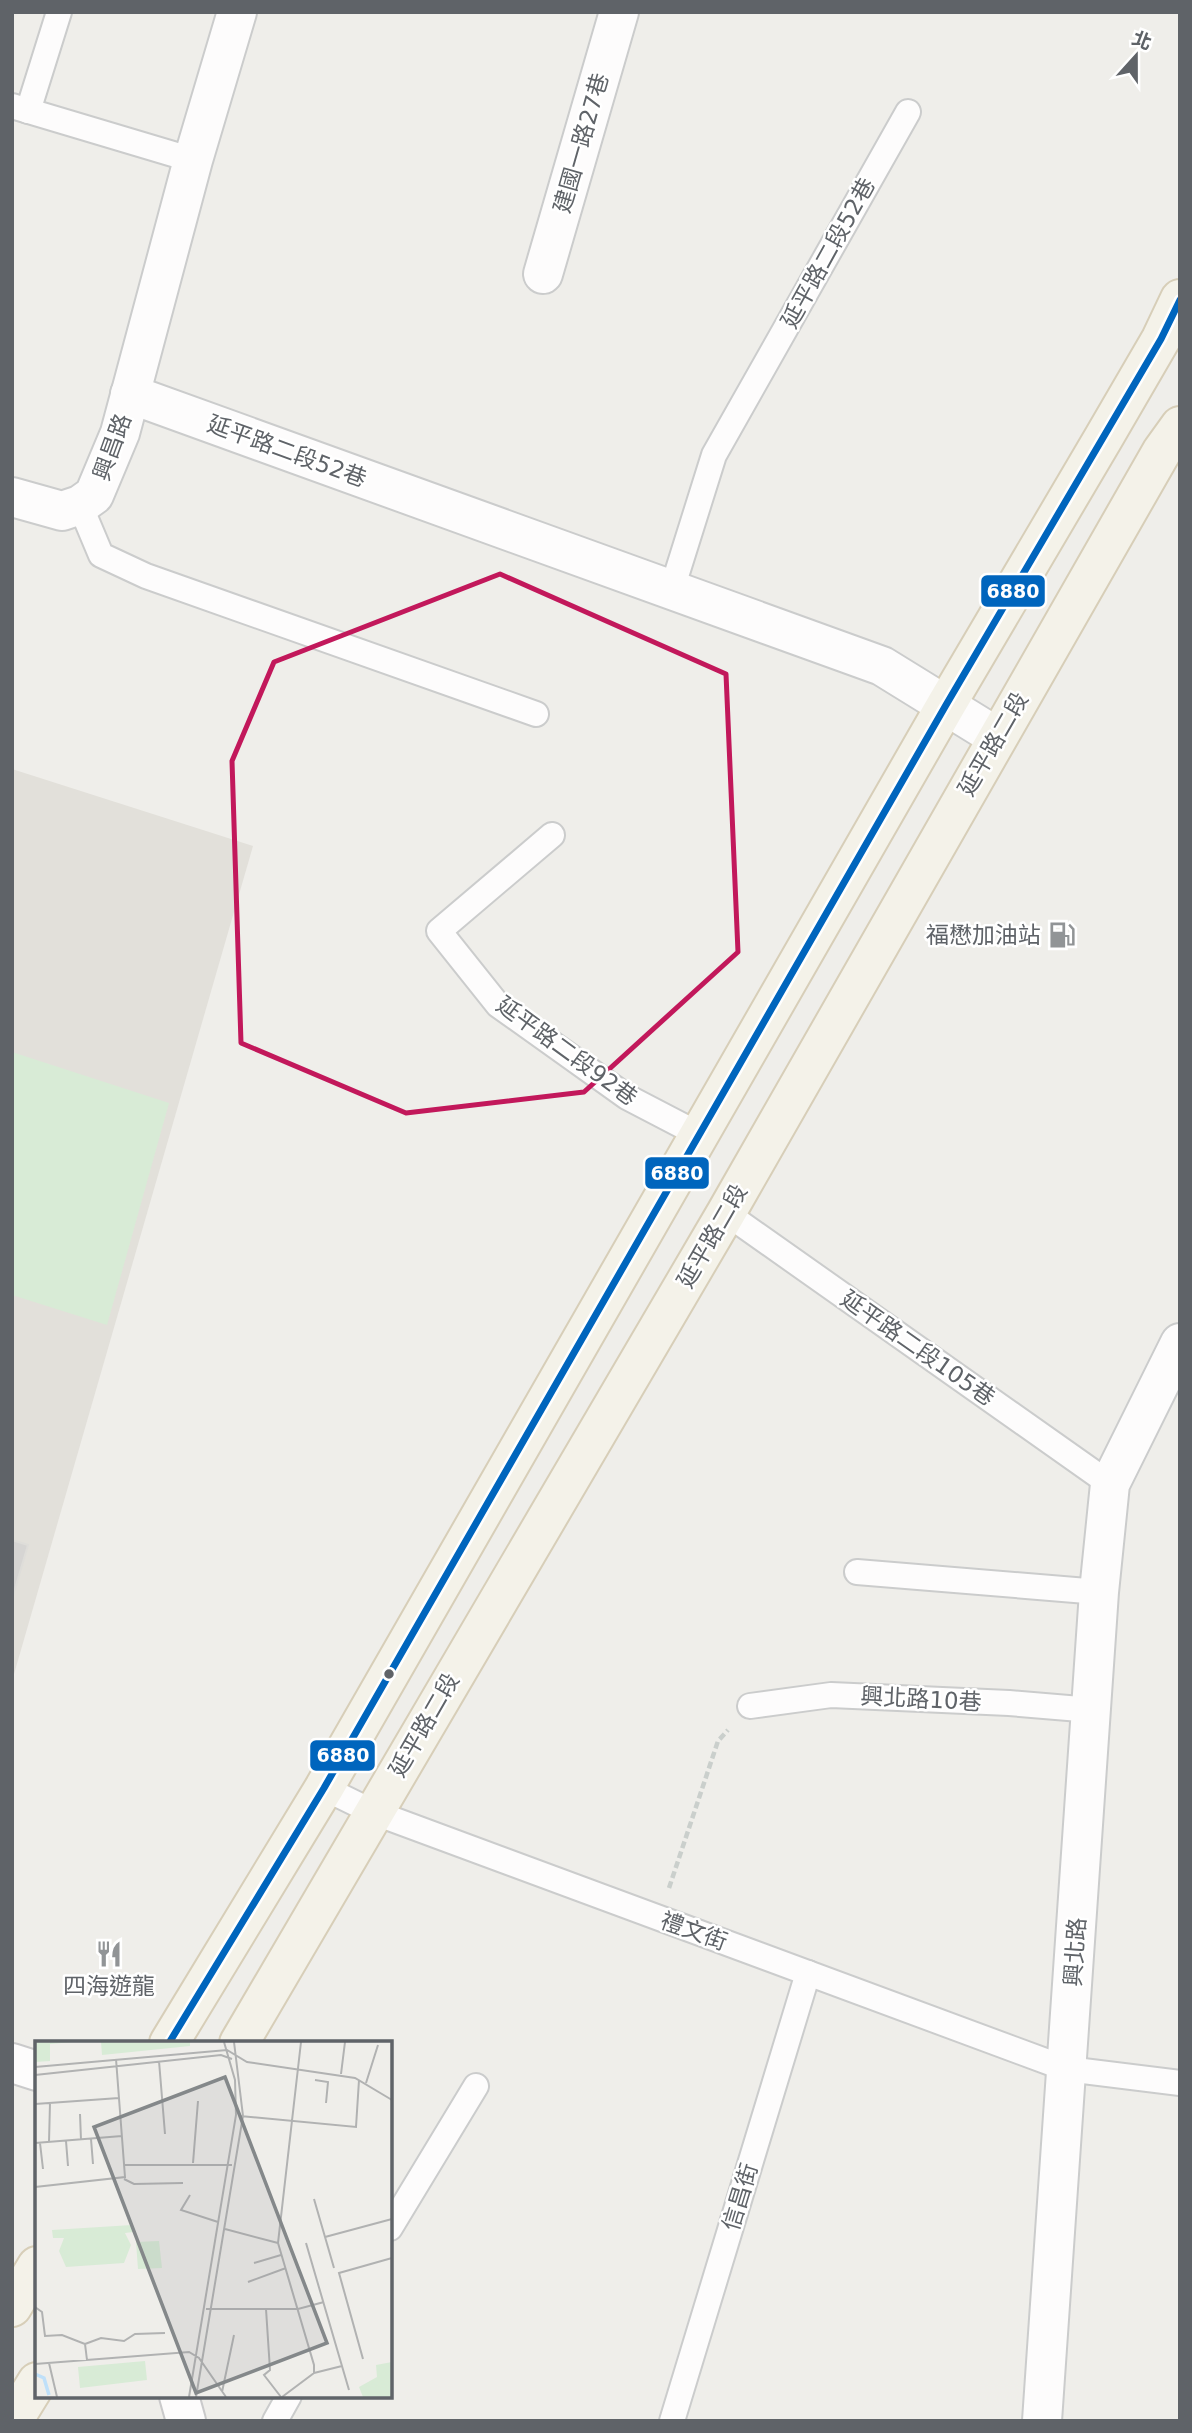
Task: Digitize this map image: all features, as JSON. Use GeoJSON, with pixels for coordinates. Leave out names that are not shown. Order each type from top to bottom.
{"type":"FeatureCollection","features":[{"type":"Feature","properties":{"kind":"main road"},"geometry":{"type":"LineString","coordinates":[[170,2041],[324,1788],[946,705],[1170,344],[1180,299]]}},
{"type":"Feature","properties":{"kind":"main road","name":"延平路二段"},"geometry":{"type":"LineString","coordinates":[[240,2041],[726,1213],[1155,463],[1180,426]]}},
{"type":"Feature","properties":{"kind":"main road"},"geometry":{"type":"LineString","coordinates":[[513,1459],[562,1491]]}},
{"type":"Feature","properties":{"kind":"main road"},"geometry":{"type":"LineString","coordinates":[[12,2307],[35,2269]]}},
{"type":"Feature","properties":{"kind":"main road"},"geometry":{"type":"LineString","coordinates":[[13,2421],[35,2385]]}},
{"type":"Feature","properties":{"kind":"street"},"geometry":{"type":"LineString","coordinates":[[130,394],[193,160],[237,12]]}},
{"type":"Feature","properties":{"kind":"street","name":"建國一路27巷"},"geometry":{"type":"LineString","coordinates":[[543,274],[620,12]]}},
{"type":"Feature","properties":{"kind":"street","name":"延平路二段52巷"},"geometry":{"type":"LineString","coordinates":[[130,394],[881,666],[997,737]]}},
{"type":"Feature","properties":{"kind":"street","name":"興昌路"},"geometry":{"type":"LineString","coordinates":[[12,497],[62,511],[80,505],[94,495],[120,433],[130,394]]}},
{"type":"Feature","properties":{"kind":"street"},"geometry":{"type":"LineString","coordinates":[[1110,1484],[1180,1343]]}},
{"type":"Feature","properties":{"kind":"street","name":"興北路"},"geometry":{"type":"LineString","coordinates":[[1042,2421],[1099,1592],[1110,1484]]}},
{"type":"Feature","properties":{"kind":"street"},"geometry":{"type":"LineString","coordinates":[[12,2063],[35,2070]]}},
{"type":"Feature","properties":{"kind":"street"},"geometry":{"type":"LineString","coordinates":[[180,2398],[186,2421]]}},
{"type":"Feature","properties":{"kind":"lane"},"geometry":{"type":"LineString","coordinates":[[59,12],[20,109],[193,160]]}},
{"type":"Feature","properties":{"kind":"lane","name":"延平路二段52巷"},"geometry":{"type":"LineString","coordinates":[[672,589],[714,455],[908,112]]}},
{"type":"Feature","properties":{"kind":"lane"},"geometry":{"type":"LineString","coordinates":[[80,505],[101,555],[146,576],[536,715]]}},
{"type":"Feature","properties":{"kind":"lane","name":"延平路二段92巷"},"geometry":{"type":"LineString","coordinates":[[552,835],[439,930],[498,1004],[627,1097],[700,1135]]}},
{"type":"Feature","properties":{"kind":"lane","name":"延平路二段105巷"},"geometry":{"type":"LineString","coordinates":[[726,1213],[1110,1484]]}},
{"type":"Feature","properties":{"kind":"lane"},"geometry":{"type":"LineString","coordinates":[[857,1572],[1099,1592]]}},
{"type":"Feature","properties":{"kind":"lane","name":"興北路10巷"},"geometry":{"type":"LineString","coordinates":[[750,1706],[831,1695],[1009,1703],[1092,1710]]}},
{"type":"Feature","properties":{"kind":"lane","name":"禮文街"},"geometry":{"type":"LineString","coordinates":[[324,1788],[373,1812],[1067,2069],[1180,2083]]}},
{"type":"Feature","properties":{"kind":"lane","name":"信昌街"},"geometry":{"type":"LineString","coordinates":[[672,2421],[808,1973]]}},
{"type":"Feature","properties":{"kind":"lane"},"geometry":{"type":"LineString","coordinates":[[392,2225],[475,2086]]}},
{"type":"Feature","properties":{"kind":"lane"},"geometry":{"type":"LineString","coordinates":[[275,2421],[288,2398]]}},
{"type":"Feature","properties":{"kind":"path"},"geometry":{"type":"LineString","coordinates":[[659,1919],[718,1741],[750,1706]]}},
{"type":"Feature","properties":{"kind":"highlighted area"},"geometry":{"type":"Polygon","coordinates":[[[500,574],[726,674],[738,952],[584,1092],[406,1113],[241,1043],[232,761],[274,662],[500,574]]]}},
{"type":"Feature","properties":{"kind":"shaded area"},"geometry":{"type":"Polygon","coordinates":[[[12,769],[253,846],[12,1681],[12,769]]]}},
{"type":"Feature","properties":{"kind":"green space"},"geometry":{"type":"Polygon","coordinates":[[[12,1052],[169,1103],[107,1325],[12,1295],[12,1052]]]}},
{"type":"Feature","properties":{"kind":"building"},"geometry":{"type":"Polygon","coordinates":[[[12,1540],[28,1545],[12,1599],[12,1540]]]}},
{"type":"Feature","properties":{"kind":"transit line","name":"6880"},"geometry":{"type":"LineString","coordinates":[[170,2041],[324,1788],[946,705],[1161,339],[1180,300]]}},
{"type":"Feature","properties":{"kind":"place","name":"福懋加油站"},"geometry":{"type":"Point","coordinates":[1062,935]}},
{"type":"Feature","properties":{"kind":"place","name":"四海遊龍"},"geometry":{"type":"Point","coordinates":[109,1954]}}]}
